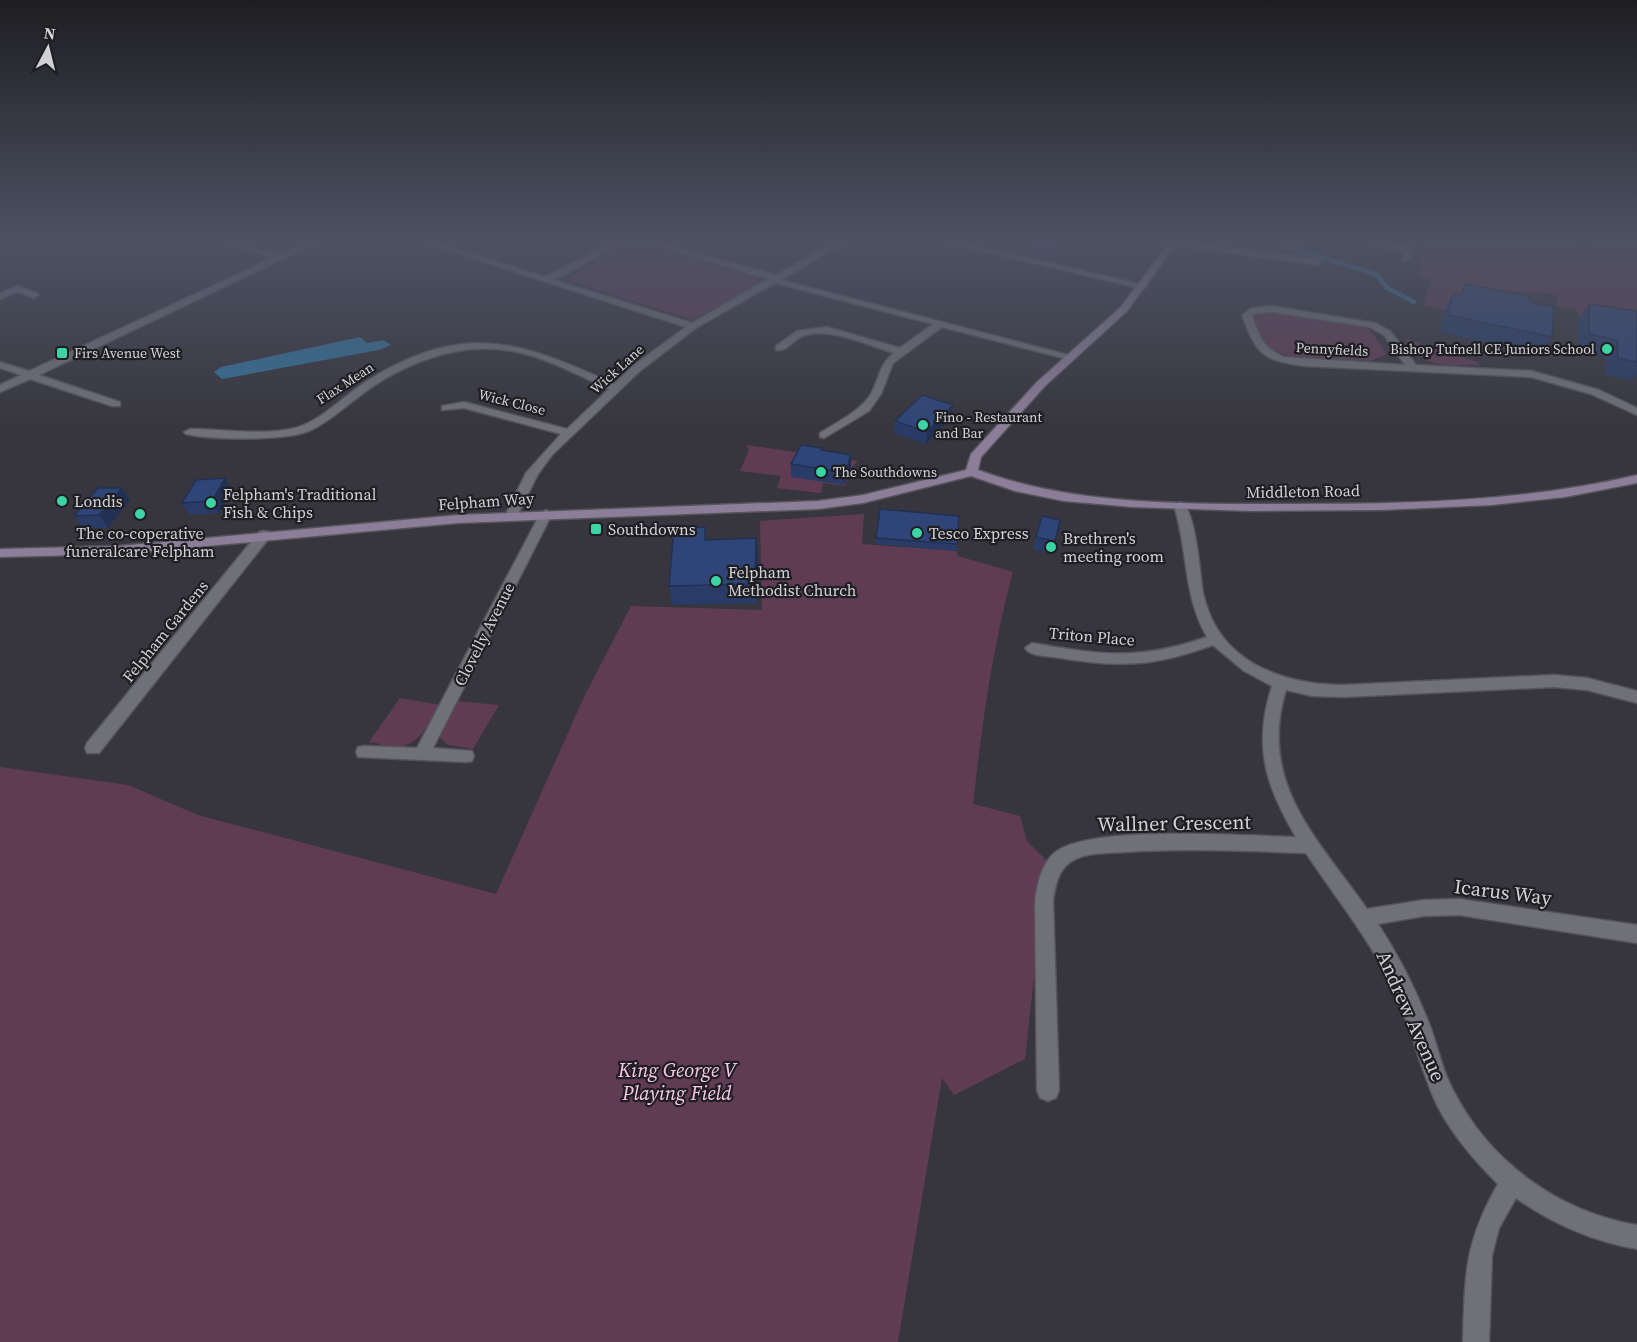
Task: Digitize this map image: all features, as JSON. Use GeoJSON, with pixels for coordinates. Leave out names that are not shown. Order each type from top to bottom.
{"type":"FeatureCollection","features":[{"type":"Feature","properties":{"kind":"main road"},"geometry":{"type":"LineString","coordinates":[[972,472],[975,456],[1041,384],[1129,303]]}},
{"type":"Feature","properties":{"kind":"main road","name":"Middleton Road"},"geometry":{"type":"LineString","coordinates":[[972,472],[1015,488],[1073,500],[1180,506],[1305,508],[1479,502],[1586,491],[1637,479]]}},
{"type":"Feature","properties":{"kind":"main road","name":"Felpham Way"},"geometry":{"type":"LineString","coordinates":[[0,553],[119,550],[264,535],[511,516],[818,505],[863,499],[972,472]]}},
{"type":"Feature","properties":{"kind":"street"},"geometry":{"type":"LineString","coordinates":[[0,389],[185,303]]}},
{"type":"Feature","properties":{"kind":"street"},"geometry":{"type":"LineString","coordinates":[[618,303],[693,326]]}},
{"type":"Feature","properties":{"kind":"street","name":"Wick Lane"},"geometry":{"type":"LineString","coordinates":[[511,516],[532,473],[615,388],[693,326],[733,303]]}},
{"type":"Feature","properties":{"kind":"street"},"geometry":{"type":"LineString","coordinates":[[864,303],[1071,357]]}},
{"type":"Feature","properties":{"kind":"street","name":"Pennyfields"},"geometry":{"type":"LineString","coordinates":[[1413,368],[1387,333],[1372,325],[1271,309],[1255,310],[1247,315],[1262,348],[1282,360],[1413,368],[1532,374],[1595,392],[1637,412]]}},
{"type":"Feature","properties":{"kind":"street"},"geometry":{"type":"LineString","coordinates":[[824,435],[866,409],[873,401],[884,368],[901,352],[941,323]]}},
{"type":"Feature","properties":{"kind":"street"},"geometry":{"type":"LineString","coordinates":[[780,348],[800,333],[827,330],[901,352]]}},
{"type":"Feature","properties":{"kind":"street","name":"Flax Mean"},"geometry":{"type":"LineString","coordinates":[[190,432],[277,433],[302,429],[378,378],[437,353],[476,346],[494,345],[532,353],[615,388]]}},
{"type":"Feature","properties":{"kind":"street"},"geometry":{"type":"LineString","coordinates":[[0,365],[116,404]]}},
{"type":"Feature","properties":{"kind":"street","name":"Wick Close"},"geometry":{"type":"LineString","coordinates":[[446,408],[464,405],[569,433]]}},
{"type":"Feature","properties":{"kind":"street"},"geometry":{"type":"LineString","coordinates":[[1180,506],[1191,542],[1197,598],[1208,628],[1216,639],[1252,667],[1281,683],[1331,691],[1554,681],[1587,684],[1637,698]]}},
{"type":"Feature","properties":{"kind":"street","name":"Clovelly Avenue"},"geometry":{"type":"LineString","coordinates":[[422,754],[546,514]]}},
{"type":"Feature","properties":{"kind":"street","name":"Felpham Gardens"},"geometry":{"type":"LineString","coordinates":[[93,748],[264,535]]}},
{"type":"Feature","properties":{"kind":"street","name":"Triton Place"},"geometry":{"type":"LineString","coordinates":[[1032,648],[1086,656],[1143,659],[1175,653],[1216,639]]}},
{"type":"Feature","properties":{"kind":"street","name":"Andrew Avenue"},"geometry":{"type":"LineString","coordinates":[[1281,683],[1270,722],[1269,747],[1273,771],[1286,805],[1311,845],[1363,918],[1403,987],[1450,1107],[1490,1160],[1512,1181],[1544,1205],[1577,1221],[1618,1235],[1637,1237]]}},
{"type":"Feature","properties":{"kind":"street"},"geometry":{"type":"LineString","coordinates":[[364,752],[466,756]]}},
{"type":"Feature","properties":{"kind":"street","name":"Wallner Crescent"},"geometry":{"type":"LineString","coordinates":[[1048,1090],[1044,901],[1046,884],[1054,868],[1065,855],[1104,844],[1311,845]]}},
{"type":"Feature","properties":{"kind":"street","name":"Icarus Way"},"geometry":{"type":"LineString","coordinates":[[1363,918],[1424,908],[1459,907],[1637,934]]}},
{"type":"Feature","properties":{"kind":"street"},"geometry":{"type":"LineString","coordinates":[[1476,1342],[1478,1266],[1488,1226],[1503,1203],[1512,1181]]}},
{"type":"Feature","properties":{"kind":"green space"},"geometry":{"type":"Polygon","coordinates":[[[638,303],[724,303],[693,320],[638,303]]]}},
{"type":"Feature","properties":{"kind":"green space"},"geometry":{"type":"Polygon","coordinates":[[[1425,303],[1496,303],[1495,308],[1454,312],[1424,306],[1425,303]]]}},
{"type":"Feature","properties":{"kind":"green space"},"geometry":{"type":"Polygon","coordinates":[[[1556,303],[1637,303],[1637,327],[1584,322],[1575,309],[1556,306],[1556,303]]]}},
{"type":"Feature","properties":{"kind":"green space"},"geometry":{"type":"Polygon","coordinates":[[[1269,312],[1363,326],[1370,330],[1387,354],[1370,361],[1288,356],[1265,346],[1252,319],[1258,313],[1269,312]]]}},
{"type":"Feature","properties":{"kind":"green space"},"geometry":{"type":"Polygon","coordinates":[[[1404,338],[1477,362],[1480,365],[1446,365],[1428,361],[1412,349],[1404,338]]]}},
{"type":"Feature","properties":{"kind":"green space"},"geometry":{"type":"Polygon","coordinates":[[[746,445],[858,461],[852,467],[845,486],[823,483],[821,493],[777,488],[781,476],[740,471],[749,450],[746,445]]]}},
{"type":"Feature","properties":{"kind":"green space","name":"King George V Playing Field"},"geometry":{"type":"Polygon","coordinates":[[[864,514],[862,544],[956,551],[958,556],[1013,572],[999,630],[989,687],[973,804],[1020,816],[1027,841],[1047,861],[1025,1059],[954,1095],[942,1078],[898,1342],[0,1342],[0,767],[128,785],[198,815],[496,894],[584,697],[631,606],[762,610],[760,521],[864,514]]]}},
{"type":"Feature","properties":{"kind":"green space"},"geometry":{"type":"Polygon","coordinates":[[[400,698],[440,705],[423,731],[412,742],[394,748],[382,748],[381,744],[369,742],[400,698]]]}},
{"type":"Feature","properties":{"kind":"green space"},"geometry":{"type":"Polygon","coordinates":[[[456,701],[499,705],[473,749],[448,745],[440,738],[456,701]]]}},
{"type":"Feature","properties":{"kind":"water"},"geometry":{"type":"Polygon","coordinates":[[[360,337],[367,343],[383,340],[391,345],[379,350],[222,379],[214,372],[221,367],[360,337]]]}},
{"type":"Feature","properties":{"kind":"building"},"geometry":{"type":"Polygon","coordinates":[[[1451,303],[1533,303],[1554,307],[1552,337],[1448,315],[1451,303]]]}},
{"type":"Feature","properties":{"kind":"building"},"geometry":{"type":"Polygon","coordinates":[[[1589,304],[1637,311],[1637,362],[1618,358],[1617,340],[1589,334],[1589,304]]]}},
{"type":"Feature","properties":{"kind":"building"},"geometry":{"type":"Polygon","coordinates":[[[922,395],[953,405],[927,432],[895,421],[922,395]]]}},
{"type":"Feature","properties":{"kind":"building"},"geometry":{"type":"Polygon","coordinates":[[[801,445],[851,455],[845,473],[791,464],[801,445]]]}},
{"type":"Feature","properties":{"kind":"building"},"geometry":{"type":"Polygon","coordinates":[[[225,478],[212,501],[182,503],[196,480],[225,478]]]}},
{"type":"Feature","properties":{"kind":"building"},"geometry":{"type":"Polygon","coordinates":[[[98,488],[122,488],[99,515],[74,516],[98,488]]]}},
{"type":"Feature","properties":{"kind":"building","name":"Tesco Express"},"geometry":{"type":"Polygon","coordinates":[[[880,509],[959,516],[957,544],[876,538],[880,509]]]}},
{"type":"Feature","properties":{"kind":"building"},"geometry":{"type":"Polygon","coordinates":[[[1042,516],[1060,520],[1055,541],[1036,537],[1042,516]]]}},
{"type":"Feature","properties":{"kind":"building"},"geometry":{"type":"Polygon","coordinates":[[[705,527],[705,540],[756,538],[755,584],[669,586],[674,528],[705,527]]]}},
{"type":"Feature","properties":{"kind":"place","name":"Bishop Tufnell CE Juniors School"},"geometry":{"type":"Point","coordinates":[1607,349]}},
{"type":"Feature","properties":{"kind":"place","name":"Firs Avenue West"},"geometry":{"type":"Point","coordinates":[62,353]}},
{"type":"Feature","properties":{"kind":"place","name":"Fino - Restaurant and Bar"},"geometry":{"type":"Point","coordinates":[923,425]}},
{"type":"Feature","properties":{"kind":"place","name":"The Southdowns"},"geometry":{"type":"Point","coordinates":[821,472]}},
{"type":"Feature","properties":{"kind":"place","name":"Londis"},"geometry":{"type":"Point","coordinates":[62,501]}},
{"type":"Feature","properties":{"kind":"place","name":"Felpham's Traditional Fish & Chips"},"geometry":{"type":"Point","coordinates":[211,503]}},
{"type":"Feature","properties":{"kind":"place","name":"The co-coperative funeralcare Felpham"},"geometry":{"type":"Point","coordinates":[140,514]}},
{"type":"Feature","properties":{"kind":"place","name":"Southdowns"},"geometry":{"type":"Point","coordinates":[596,529]}},
{"type":"Feature","properties":{"kind":"place","name":"Tesco Express"},"geometry":{"type":"Point","coordinates":[917,533]}},
{"type":"Feature","properties":{"kind":"place","name":"Brethren's meeting room"},"geometry":{"type":"Point","coordinates":[1051,547]}},
{"type":"Feature","properties":{"kind":"place","name":"Felpham Methodist Church"},"geometry":{"type":"Point","coordinates":[716,581]}}]}
